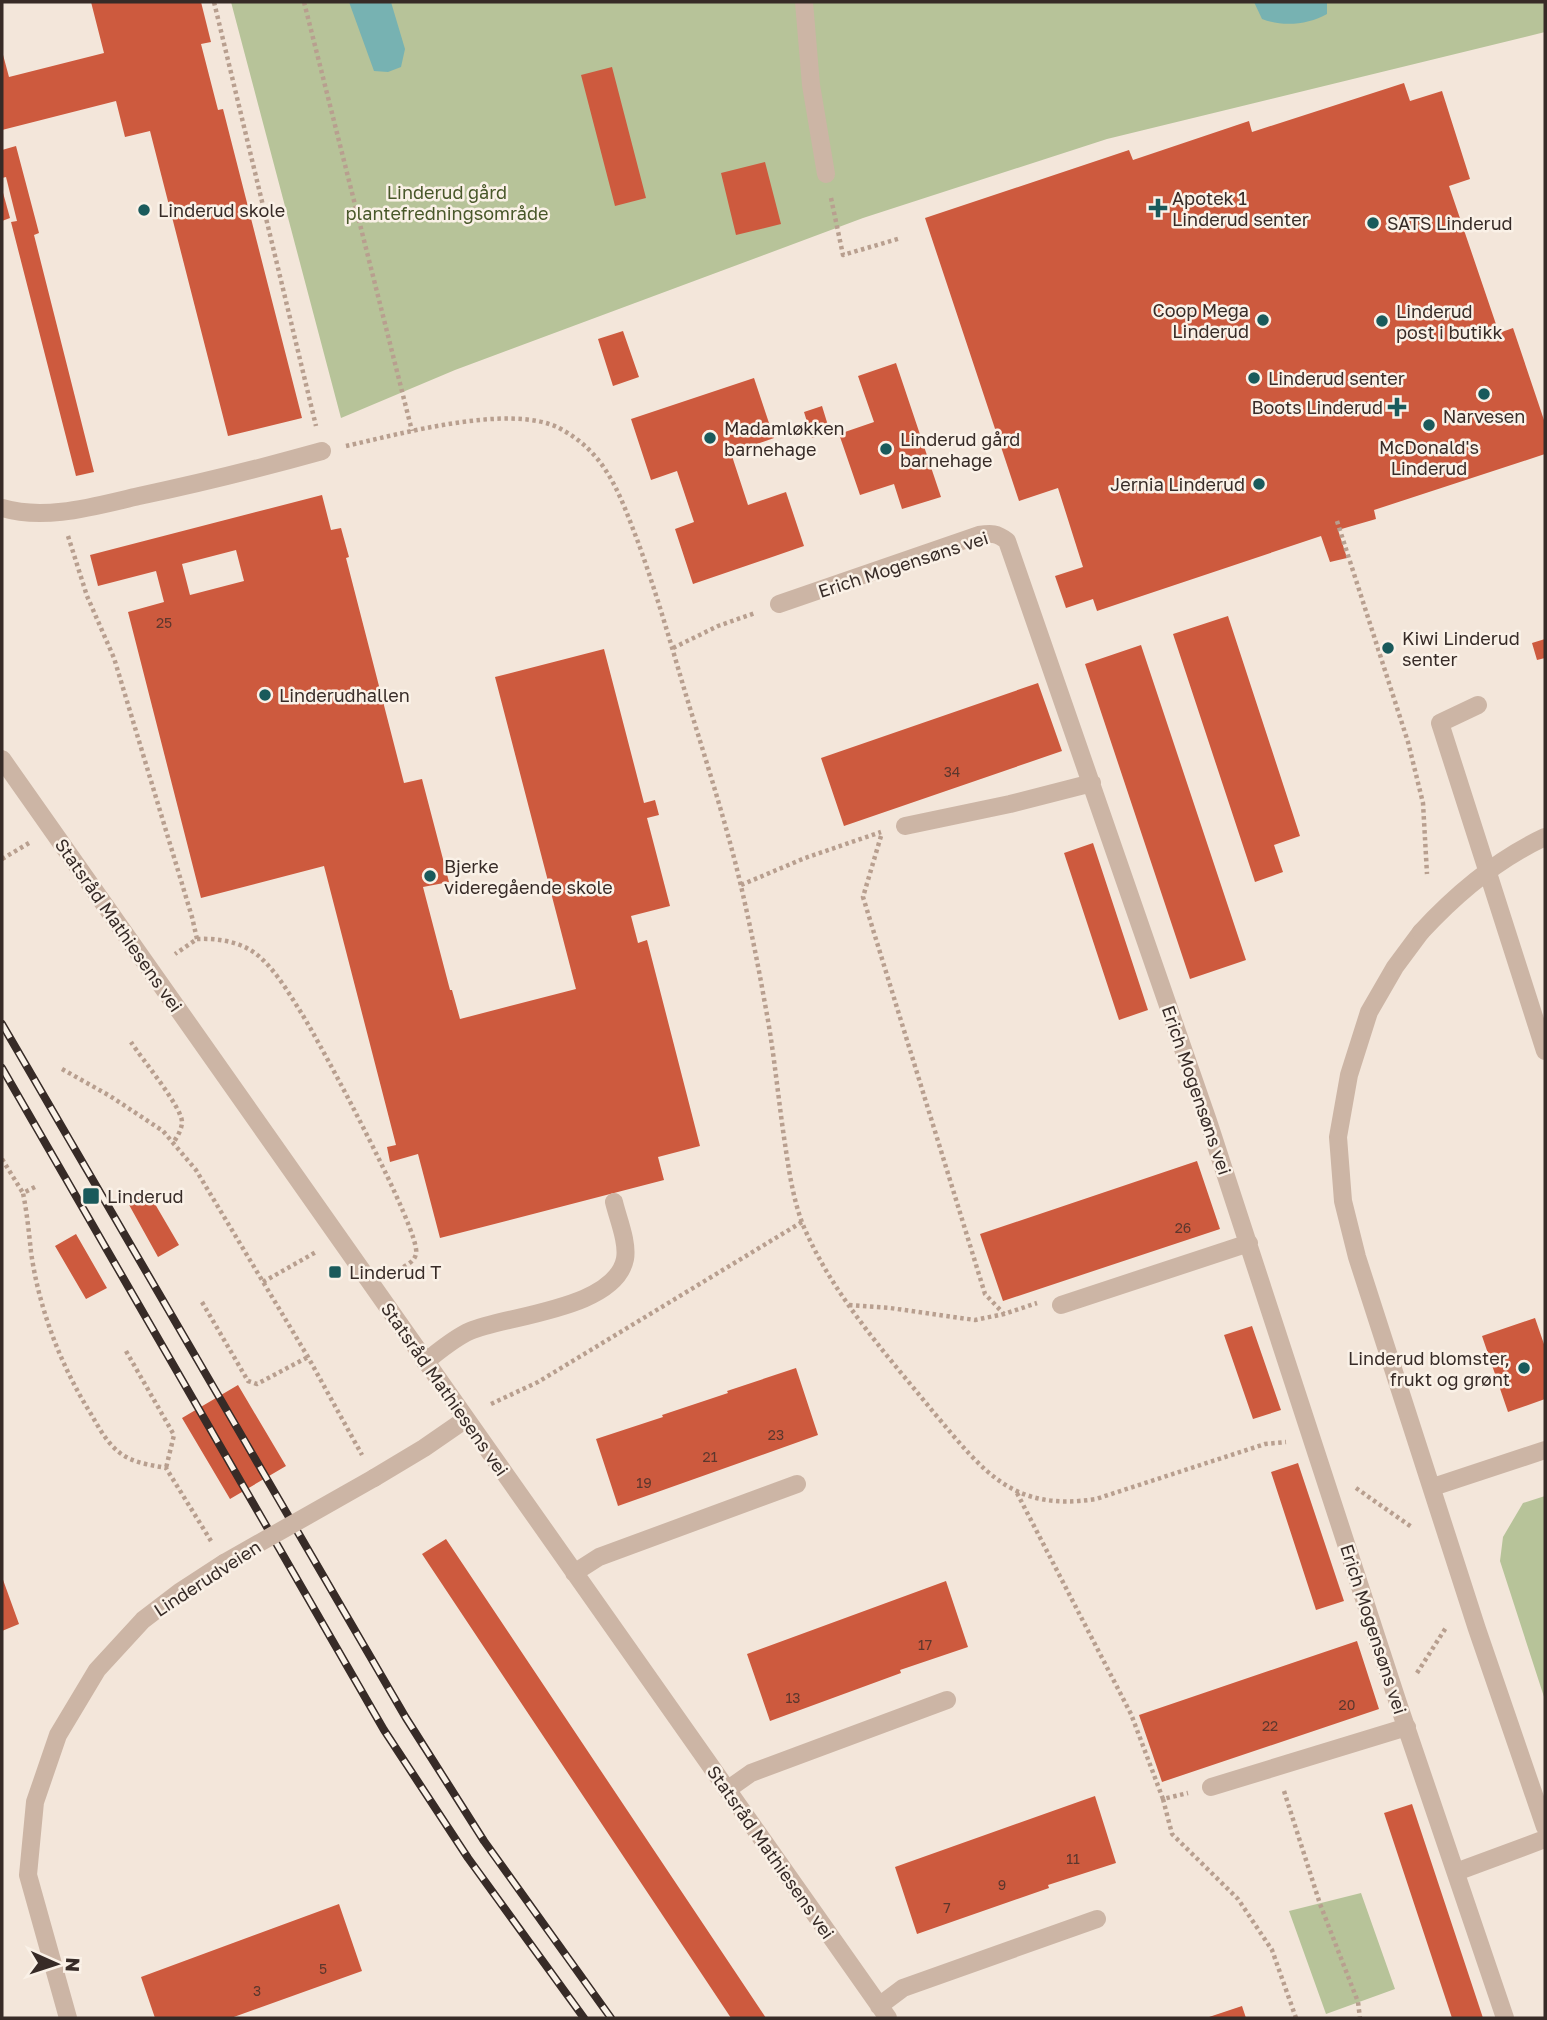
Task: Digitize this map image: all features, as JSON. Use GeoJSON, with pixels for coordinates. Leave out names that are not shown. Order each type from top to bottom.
{"type":"FeatureCollection","features":[{"type":"Feature","properties":{"kind":"street"},"geometry":{"type":"LineString","coordinates":[[804,2],[811,85],[826,174]]}},
{"type":"Feature","properties":{"kind":"street"},"geometry":{"type":"LineString","coordinates":[[2,508],[34,513],[61,512],[224,479],[322,451]]}},
{"type":"Feature","properties":{"kind":"street","name":"Erich Mogensøns vei"},"geometry":{"type":"LineString","coordinates":[[779,604],[979,536],[992,533],[1007,541],[1249,1243],[1399,1706],[1505,2018]]}},
{"type":"Feature","properties":{"kind":"street"},"geometry":{"type":"LineString","coordinates":[[1478,705],[1440,723],[1545,1051]]}},
{"type":"Feature","properties":{"kind":"street","name":"Statsråd Mathiesens vei"},"geometry":{"type":"LineString","coordinates":[[2,759],[883,2012]]}},
{"type":"Feature","properties":{"kind":"street"},"geometry":{"type":"LineString","coordinates":[[905,826],[1092,783]]}},
{"type":"Feature","properties":{"kind":"street"},"geometry":{"type":"LineString","coordinates":[[1545,837],[1521,848],[1446,905],[1421,932],[1395,967],[1369,1012],[1349,1075],[1338,1138],[1343,1201],[1357,1257],[1477,1629],[1545,1827]]}},
{"type":"Feature","properties":{"kind":"street"},"geometry":{"type":"LineString","coordinates":[[425,1362],[468,1332],[546,1312],[597,1292],[615,1277],[624,1262],[626,1250],[614,1202]]}},
{"type":"Feature","properties":{"kind":"street"},"geometry":{"type":"LineString","coordinates":[[1061,1305],[1249,1243]]}},
{"type":"Feature","properties":{"kind":"street","name":"Linderudveien"},"geometry":{"type":"LineString","coordinates":[[68,2018],[28,1875],[38,1791],[58,1735],[97,1670],[143,1620],[181,1591],[224,1563],[424,1448],[466,1419]]}},
{"type":"Feature","properties":{"kind":"street"},"geometry":{"type":"LineString","coordinates":[[1433,1487],[1545,1450]]}},
{"type":"Feature","properties":{"kind":"street"},"geometry":{"type":"LineString","coordinates":[[574,1573],[599,1557],[797,1484]]}},
{"type":"Feature","properties":{"kind":"street"},"geometry":{"type":"LineString","coordinates":[[727,1790],[751,1773],[947,1700]]}},
{"type":"Feature","properties":{"kind":"street"},"geometry":{"type":"LineString","coordinates":[[1211,1787],[1407,1727]]}},
{"type":"Feature","properties":{"kind":"street"},"geometry":{"type":"LineString","coordinates":[[1456,1872],[1545,1839]]}},
{"type":"Feature","properties":{"kind":"street"},"geometry":{"type":"LineString","coordinates":[[883,2012],[903,1988],[1097,1919]]}},
{"type":"Feature","properties":{"kind":"path"},"geometry":{"type":"LineString","coordinates":[[214,2],[322,451],[412,431],[512,418],[539,420],[558,428],[593,453],[609,475],[625,509],[673,648],[741,885],[766,1007],[790,1177],[802,1222],[820,1260],[848,1306],[968,1454],[991,1476],[1017,1493],[1046,1501],[1070,1503],[1096,1499],[1265,1444],[1312,1439]]}},
{"type":"Feature","properties":{"kind":"path"},"geometry":{"type":"LineString","coordinates":[[304,2],[412,431]]}},
{"type":"Feature","properties":{"kind":"path"},"geometry":{"type":"LineString","coordinates":[[826,174],[843,255],[901,238]]}},
{"type":"Feature","properties":{"kind":"path"},"geometry":{"type":"LineString","coordinates":[[61,512],[87,596],[114,658],[197,939]]}},
{"type":"Feature","properties":{"kind":"path"},"geometry":{"type":"LineString","coordinates":[[1337,522],[1408,742],[1423,803],[1427,874]]}},
{"type":"Feature","properties":{"kind":"path"},"geometry":{"type":"LineString","coordinates":[[673,648],[718,626],[779,604]]}},
{"type":"Feature","properties":{"kind":"path"},"geometry":{"type":"LineString","coordinates":[[741,885],[805,858],[905,826]]}},
{"type":"Feature","properties":{"kind":"path"},"geometry":{"type":"LineString","coordinates":[[882,832],[863,897],[985,1294],[1004,1314]]}},
{"type":"Feature","properties":{"kind":"path"},"geometry":{"type":"LineString","coordinates":[[2,859],[30,842]]}},
{"type":"Feature","properties":{"kind":"path"},"geometry":{"type":"LineString","coordinates":[[174,954],[197,939],[215,939],[238,944],[259,956],[278,977],[303,1015],[388,1177],[415,1239],[417,1252],[412,1261],[397,1271]]}},
{"type":"Feature","properties":{"kind":"path"},"geometry":{"type":"LineString","coordinates":[[131,1042],[175,1103],[182,1120],[180,1132],[173,1143]]}},
{"type":"Feature","properties":{"kind":"path"},"geometry":{"type":"LineString","coordinates":[[62,1069],[110,1096],[163,1132],[196,1170],[308,1357],[374,1478]]}},
{"type":"Feature","properties":{"kind":"path"},"geometry":{"type":"LineString","coordinates":[[2,1159],[23,1194],[41,1301],[57,1347],[80,1396],[105,1437],[120,1453],[130,1459],[166,1468],[224,1563]]}},
{"type":"Feature","properties":{"kind":"path"},"geometry":{"type":"LineString","coordinates":[[23,1194],[35,1187]]}},
{"type":"Feature","properties":{"kind":"path"},"geometry":{"type":"LineString","coordinates":[[491,1404],[538,1382],[802,1222]]}},
{"type":"Feature","properties":{"kind":"path"},"geometry":{"type":"LineString","coordinates":[[263,1282],[317,1252]]}},
{"type":"Feature","properties":{"kind":"path"},"geometry":{"type":"LineString","coordinates":[[202,1302],[248,1381],[257,1384],[308,1357]]}},
{"type":"Feature","properties":{"kind":"path"},"geometry":{"type":"LineString","coordinates":[[848,1306],[890,1308],[975,1320],[1042,1302],[1061,1305]]}},
{"type":"Feature","properties":{"kind":"path"},"geometry":{"type":"LineString","coordinates":[[126,1351],[174,1435],[166,1468]]}},
{"type":"Feature","properties":{"kind":"path"},"geometry":{"type":"LineString","coordinates":[[1350,1483],[1413,1528]]}},
{"type":"Feature","properties":{"kind":"path"},"geometry":{"type":"LineString","coordinates":[[1017,1493],[1131,1714],[1163,1800],[1171,1834],[1238,1899],[1272,1950],[1296,2018]]}},
{"type":"Feature","properties":{"kind":"path"},"geometry":{"type":"LineString","coordinates":[[1399,1706],[1447,1626]]}},
{"type":"Feature","properties":{"kind":"path"},"geometry":{"type":"LineString","coordinates":[[1276,1767],[1320,1903],[1358,2002],[1360,2018]]}},
{"type":"Feature","properties":{"kind":"path"},"geometry":{"type":"LineString","coordinates":[[1163,1800],[1211,1787]]}},
{"type":"Feature","properties":{"kind":"green space","name":"Linderud gård plantefredningsområde"},"geometry":{"type":"Polygon","coordinates":[[[231,2],[1545,2],[1545,32],[1107,139],[863,218],[455,370],[341,418],[231,2]]]}},
{"type":"Feature","properties":{"kind":"green space"},"geometry":{"type":"Polygon","coordinates":[[[1545,1496],[1545,1700],[1500,1561],[1503,1537],[1523,1503],[1545,1496]]]}},
{"type":"Feature","properties":{"kind":"green space"},"geometry":{"type":"Polygon","coordinates":[[[1361,1893],[1395,1989],[1326,2014],[1289,1911],[1361,1893]]]}},
{"type":"Feature","properties":{"kind":"water"},"geometry":{"type":"Polygon","coordinates":[[[349,2],[391,2],[405,49],[401,67],[388,72],[374,71],[349,2]]]}},
{"type":"Feature","properties":{"kind":"water"},"geometry":{"type":"Polygon","coordinates":[[[1254,2],[1327,2],[1327,14],[1303,23],[1278,23],[1262,19],[1254,2]]]}},
{"type":"Feature","properties":{"kind":"building"},"geometry":{"type":"Polygon","coordinates":[[[91,2],[201,2],[211,42],[201,44],[218,110],[223,109],[302,418],[228,436],[150,131],[125,137],[116,101],[2,130],[2,51],[9,77],[104,53],[91,2]]]}},
{"type":"Feature","properties":{"kind":"building"},"geometry":{"type":"Polygon","coordinates":[[[612,67],[646,198],[615,206],[581,75],[612,67]]]}},
{"type":"Feature","properties":{"kind":"building","name":"Linderud senter"},"geometry":{"type":"Polygon","coordinates":[[[1404,83],[1410,101],[1442,91],[1470,179],[1449,186],[1499,333],[1513,328],[1545,423],[1545,454],[1374,510],[1376,519],[1338,530],[1347,558],[1330,562],[1321,536],[1097,611],[1093,599],[1066,608],[1055,576],[1083,567],[1058,488],[1019,501],[925,218],[1129,150],[1133,160],[1249,121],[1252,132],[1404,83]]]}},
{"type":"Feature","properties":{"kind":"building"},"geometry":{"type":"Polygon","coordinates":[[[16,146],[39,233],[34,235],[94,472],[76,476],[11,222],[17,221],[6,177],[2,178],[2,150],[16,146]]]}},
{"type":"Feature","properties":{"kind":"building"},"geometry":{"type":"Polygon","coordinates":[[[765,162],[781,224],[736,235],[721,173],[765,162]]]}},
{"type":"Feature","properties":{"kind":"building"},"geometry":{"type":"Polygon","coordinates":[[[2,189],[10,218],[2,221],[2,189]]]}},
{"type":"Feature","properties":{"kind":"building"},"geometry":{"type":"Polygon","coordinates":[[[623,331],[639,377],[613,386],[598,339],[623,331]]]}},
{"type":"Feature","properties":{"kind":"building"},"geometry":{"type":"Polygon","coordinates":[[[896,363],[941,497],[902,509],[894,484],[860,495],[839,434],[874,422],[858,376],[896,363]]]}},
{"type":"Feature","properties":{"kind":"building"},"geometry":{"type":"Polygon","coordinates":[[[754,378],[774,438],[731,453],[748,505],[786,492],[804,546],[693,584],[675,529],[694,522],[677,471],[651,480],[631,419],[754,378]]]}},
{"type":"Feature","properties":{"kind":"building"},"geometry":{"type":"Polygon","coordinates":[[[822,406],[830,432],[812,438],[804,412],[822,406]]]}},
{"type":"Feature","properties":{"kind":"building"},"geometry":{"type":"Polygon","coordinates":[[[322,495],[331,530],[341,528],[349,557],[346,558],[404,783],[422,779],[449,882],[423,887],[460,1019],[576,989],[495,677],[604,649],[644,803],[655,800],[659,815],[647,818],[670,906],[631,916],[638,943],[647,940],[700,1146],[658,1157],[664,1180],[440,1238],[418,1154],[390,1162],[387,1147],[396,1145],[324,866],[201,898],[128,612],[164,602],[156,571],[98,586],[90,555],[322,495]],[[236,550],[182,564],[190,595],[244,581],[236,550]]]}},
{"type":"Feature","properties":{"kind":"building"},"geometry":{"type":"Polygon","coordinates":[[[1228,616],[1300,836],[1274,845],[1283,872],[1255,882],[1173,634],[1228,616]]]}},
{"type":"Feature","properties":{"kind":"building"},"geometry":{"type":"Polygon","coordinates":[[[1545,639],[1545,658],[1537,660],[1532,643],[1545,639]]]}},
{"type":"Feature","properties":{"kind":"building"},"geometry":{"type":"Polygon","coordinates":[[[1141,645],[1246,960],[1190,979],[1085,664],[1141,645]]]}},
{"type":"Feature","properties":{"kind":"building"},"geometry":{"type":"Polygon","coordinates":[[[1038,683],[1062,751],[844,826],[821,758],[1038,683]]]}},
{"type":"Feature","properties":{"kind":"building"},"geometry":{"type":"Polygon","coordinates":[[[1093,843],[1148,1010],[1119,1020],[1064,853],[1093,843]]]}},
{"type":"Feature","properties":{"kind":"building"},"geometry":{"type":"Polygon","coordinates":[[[1197,1161],[1220,1229],[1003,1301],[980,1234],[1197,1161]]]}},
{"type":"Feature","properties":{"kind":"building"},"geometry":{"type":"Polygon","coordinates":[[[148,1192],[179,1245],[158,1257],[128,1203],[148,1192]]]}},
{"type":"Feature","properties":{"kind":"building"},"geometry":{"type":"Polygon","coordinates":[[[76,1234],[107,1288],[86,1299],[55,1246],[76,1234]]]}},
{"type":"Feature","properties":{"kind":"building"},"geometry":{"type":"Polygon","coordinates":[[[1535,1318],[1545,1347],[1545,1399],[1508,1412],[1482,1336],[1535,1318]]]}},
{"type":"Feature","properties":{"kind":"building"},"geometry":{"type":"Polygon","coordinates":[[[1252,1326],[1281,1410],[1253,1419],[1224,1335],[1252,1326]]]}},
{"type":"Feature","properties":{"kind":"building"},"geometry":{"type":"Polygon","coordinates":[[[796,1368],[818,1435],[618,1506],[596,1439],[796,1368]]]}},
{"type":"Feature","properties":{"kind":"building"},"geometry":{"type":"Polygon","coordinates":[[[238,1385],[286,1466],[230,1499],[182,1418],[238,1385]]]}},
{"type":"Feature","properties":{"kind":"building"},"geometry":{"type":"Polygon","coordinates":[[[1298,1463],[1344,1601],[1316,1610],[1271,1472],[1298,1463]]]}},
{"type":"Feature","properties":{"kind":"building"},"geometry":{"type":"Polygon","coordinates":[[[446,1539],[766,2018],[731,2018],[422,1554],[446,1539]]]}},
{"type":"Feature","properties":{"kind":"building"},"geometry":{"type":"Polygon","coordinates":[[[2,1577],[19,1624],[2,1631],[2,1577]]]}},
{"type":"Feature","properties":{"kind":"building"},"geometry":{"type":"Polygon","coordinates":[[[946,1581],[968,1647],[900,1670],[901,1673],[770,1721],[747,1654],[946,1581]]]}},
{"type":"Feature","properties":{"kind":"building"},"geometry":{"type":"Polygon","coordinates":[[[1357,1641],[1379,1709],[1162,1782],[1139,1715],[1357,1641]]]}},
{"type":"Feature","properties":{"kind":"building"},"geometry":{"type":"Polygon","coordinates":[[[1095,1796],[1116,1863],[1048,1885],[1049,1888],[917,1934],[895,1867],[1095,1796]]]}},
{"type":"Feature","properties":{"kind":"building"},"geometry":{"type":"Polygon","coordinates":[[[1412,1804],[1483,2018],[1452,2018],[1384,1813],[1412,1804]]]}},
{"type":"Feature","properties":{"kind":"building"},"geometry":{"type":"Polygon","coordinates":[[[339,1904],[362,1971],[231,2018],[155,2018],[141,1977],[339,1904]]]}},
{"type":"Feature","properties":{"kind":"building"},"geometry":{"type":"Polygon","coordinates":[[[1242,2006],[1246,2018],[1206,2018],[1242,2006]]]}},
{"type":"Feature","properties":{"kind":"railway"},"geometry":{"type":"LineString","coordinates":[[2,1024],[406,1718],[484,1841],[611,2018]]}},
{"type":"Feature","properties":{"kind":"railway"},"geometry":{"type":"LineString","coordinates":[[2,1068],[384,1730],[468,1858],[584,2018]]}},
{"type":"Feature","properties":{"kind":"place","name":"Apotek 1 Linderud senter"},"geometry":{"type":"Point","coordinates":[1158,208]}},
{"type":"Feature","properties":{"kind":"place","name":"Linderud skole"},"geometry":{"type":"Point","coordinates":[144,210]}},
{"type":"Feature","properties":{"kind":"place","name":"SATS Linderud"},"geometry":{"type":"Point","coordinates":[1373,223]}},
{"type":"Feature","properties":{"kind":"place","name":"Coop Mega Linderud"},"geometry":{"type":"Point","coordinates":[1263,320]}},
{"type":"Feature","properties":{"kind":"place","name":"Linderud post i butikk"},"geometry":{"type":"Point","coordinates":[1382,321]}},
{"type":"Feature","properties":{"kind":"place","name":"Linderud senter"},"geometry":{"type":"Point","coordinates":[1254,378]}},
{"type":"Feature","properties":{"kind":"place","name":"Narvesen"},"geometry":{"type":"Point","coordinates":[1484,394]}},
{"type":"Feature","properties":{"kind":"place","name":"Boots Linderud"},"geometry":{"type":"Point","coordinates":[1397,407]}},
{"type":"Feature","properties":{"kind":"place","name":"McDonald's Linderud"},"geometry":{"type":"Point","coordinates":[1429,425]}},
{"type":"Feature","properties":{"kind":"place","name":"Madamløkken barnehage"},"geometry":{"type":"Point","coordinates":[710,438]}},
{"type":"Feature","properties":{"kind":"place","name":"Linderud gård barnehage"},"geometry":{"type":"Point","coordinates":[886,449]}},
{"type":"Feature","properties":{"kind":"place","name":"Jernia Linderud"},"geometry":{"type":"Point","coordinates":[1259,484]}},
{"type":"Feature","properties":{"kind":"place","name":"Kiwi Linderud senter"},"geometry":{"type":"Point","coordinates":[1388,648]}},
{"type":"Feature","properties":{"kind":"place","name":"Linderudhallen"},"geometry":{"type":"Point","coordinates":[265,695]}},
{"type":"Feature","properties":{"kind":"place","name":"Bjerke videregående skole"},"geometry":{"type":"Point","coordinates":[430,876]}},
{"type":"Feature","properties":{"kind":"place","name":"Linderud"},"geometry":{"type":"Point","coordinates":[91,1196]}},
{"type":"Feature","properties":{"kind":"place","name":"Linderud T"},"geometry":{"type":"Point","coordinates":[335,1272]}},
{"type":"Feature","properties":{"kind":"place","name":"Linderud blomster, frukt og grønt"},"geometry":{"type":"Point","coordinates":[1524,1368]}}]}
